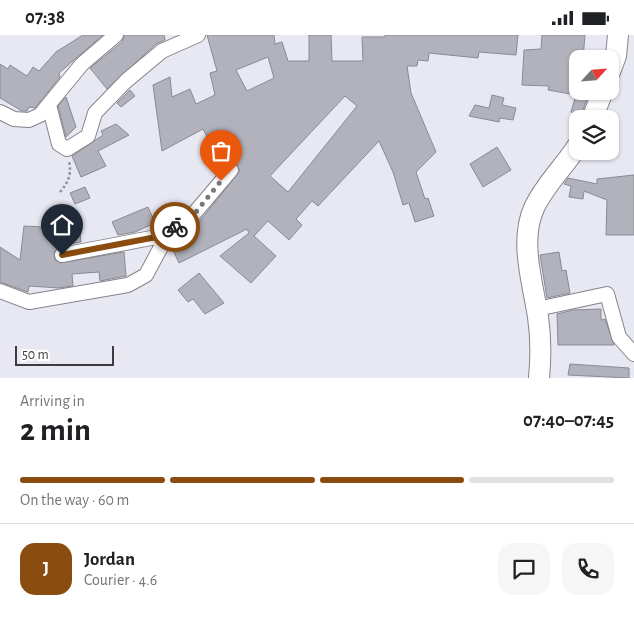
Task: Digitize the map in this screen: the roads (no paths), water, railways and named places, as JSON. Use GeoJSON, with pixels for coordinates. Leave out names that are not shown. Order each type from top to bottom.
{"type":"FeatureCollection","features":[{"type":"Feature","properties":{"kind":"street"},"geometry":{"type":"LineString","coordinates":[[0,112],[14,119],[29,120],[40,115],[82,64],[116,35]]}},
{"type":"Feature","properties":{"kind":"street"},"geometry":{"type":"LineString","coordinates":[[49,105],[59,144],[67,149],[88,136],[95,113],[126,81],[162,51],[198,35]]}},
{"type":"Feature","properties":{"kind":"street"},"geometry":{"type":"LineString","coordinates":[[617,50],[618,35]]}},
{"type":"Feature","properties":{"kind":"street"},"geometry":{"type":"LineString","coordinates":[[539,378],[541,353],[537,309],[528,261],[529,232],[534,208],[569,158]]}},
{"type":"Feature","properties":{"kind":"street"},"geometry":{"type":"LineString","coordinates":[[0,291],[29,302],[128,285],[146,275],[170,230],[192,217],[231,170]]}},
{"type":"Feature","properties":{"kind":"street"},"geometry":{"type":"LineString","coordinates":[[62,255],[167,235]]}},
{"type":"Feature","properties":{"kind":"street"},"geometry":{"type":"LineString","coordinates":[[537,309],[607,294],[619,337],[634,354]]}}]}
